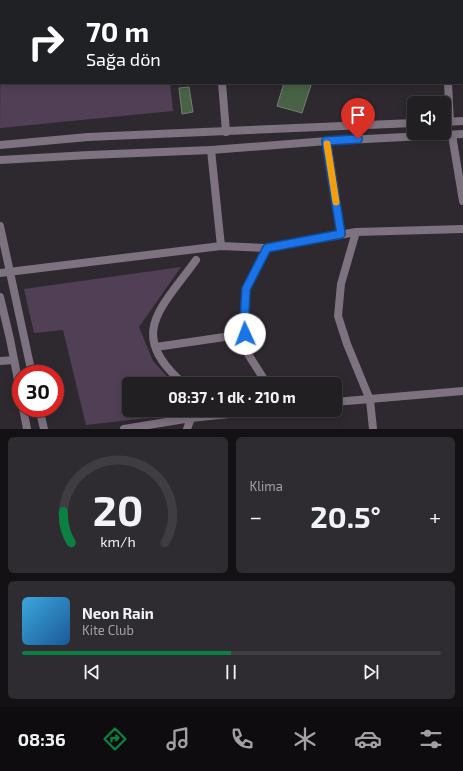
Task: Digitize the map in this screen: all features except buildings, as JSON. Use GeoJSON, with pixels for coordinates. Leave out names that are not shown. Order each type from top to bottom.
{"type":"FeatureCollection","features":[{"type":"Feature","properties":{"kind":"street"},"geometry":{"type":"LineString","coordinates":[[222,84],[226,132]]}},
{"type":"Feature","properties":{"kind":"street"},"geometry":{"type":"LineString","coordinates":[[448,84],[448,96]]}},
{"type":"Feature","properties":{"kind":"street"},"geometry":{"type":"LineString","coordinates":[[451,122],[463,121]]}},
{"type":"Feature","properties":{"kind":"street"},"geometry":{"type":"LineString","coordinates":[[0,145],[88,137],[407,123]]}},
{"type":"Feature","properties":{"kind":"street"},"geometry":{"type":"LineString","coordinates":[[0,160],[211,150],[326,141],[463,134]]}},
{"type":"Feature","properties":{"kind":"street"},"geometry":{"type":"LineString","coordinates":[[452,135],[463,201]]}},
{"type":"Feature","properties":{"kind":"street"},"geometry":{"type":"LineString","coordinates":[[326,141],[341,234]]}},
{"type":"Feature","properties":{"kind":"street"},"geometry":{"type":"LineString","coordinates":[[211,150],[221,246]]}},
{"type":"Feature","properties":{"kind":"street"},"geometry":{"type":"LineString","coordinates":[[0,226],[30,365]]}},
{"type":"Feature","properties":{"kind":"street"},"geometry":{"type":"LineString","coordinates":[[0,273],[221,246],[267,248],[356,232],[463,229]]}},
{"type":"Feature","properties":{"kind":"street"},"geometry":{"type":"LineString","coordinates":[[356,232],[341,284],[338,316],[347,344],[370,400],[373,429]]}},
{"type":"Feature","properties":{"kind":"street"},"geometry":{"type":"LineString","coordinates":[[263,377],[248,354],[244,326],[246,289],[267,248]]}},
{"type":"Feature","properties":{"kind":"street"},"geometry":{"type":"LineString","coordinates":[[176,377],[158,356],[153,336],[153,328],[156,316],[196,260]]}},
{"type":"Feature","properties":{"kind":"street"},"geometry":{"type":"LineString","coordinates":[[0,297],[15,365]]}},
{"type":"Feature","properties":{"kind":"street"},"geometry":{"type":"LineString","coordinates":[[156,346],[245,334]]}},
{"type":"Feature","properties":{"kind":"street"},"geometry":{"type":"LineString","coordinates":[[0,361],[14,360]]}},
{"type":"Feature","properties":{"kind":"street"},"geometry":{"type":"LineString","coordinates":[[342,402],[463,392]]}},
{"type":"Feature","properties":{"kind":"street"},"geometry":{"type":"LineString","coordinates":[[25,417],[27,429]]}},
{"type":"Feature","properties":{"kind":"street"},"geometry":{"type":"LineString","coordinates":[[41,417],[44,429]]}},
{"type":"Feature","properties":{"kind":"street"},"geometry":{"type":"LineString","coordinates":[[124,429],[194,417]]}},
{"type":"Feature","properties":{"kind":"street"},"geometry":{"type":"LineString","coordinates":[[187,429],[191,418]]}},
{"type":"Feature","properties":{"kind":"shaded area"},"geometry":{"type":"Polygon","coordinates":[[[0,84],[170,84],[173,111],[0,128],[0,84]]]}},
{"type":"Feature","properties":{"kind":"shaded area"},"geometry":{"type":"Polygon","coordinates":[[[181,267],[139,327],[153,361],[168,377],[122,377],[122,417],[157,417],[86,425],[63,330],[34,333],[24,289],[181,267]]]}},
{"type":"Feature","properties":{"kind":"slow traffic"},"geometry":{"type":"LineString","coordinates":[[327,144],[336,202]]}},
{"type":"Feature","properties":{"kind":"route"},"geometry":{"type":"LineString","coordinates":[[245,334],[246,289],[267,248],[341,234],[326,141],[358,139]]}}]}
